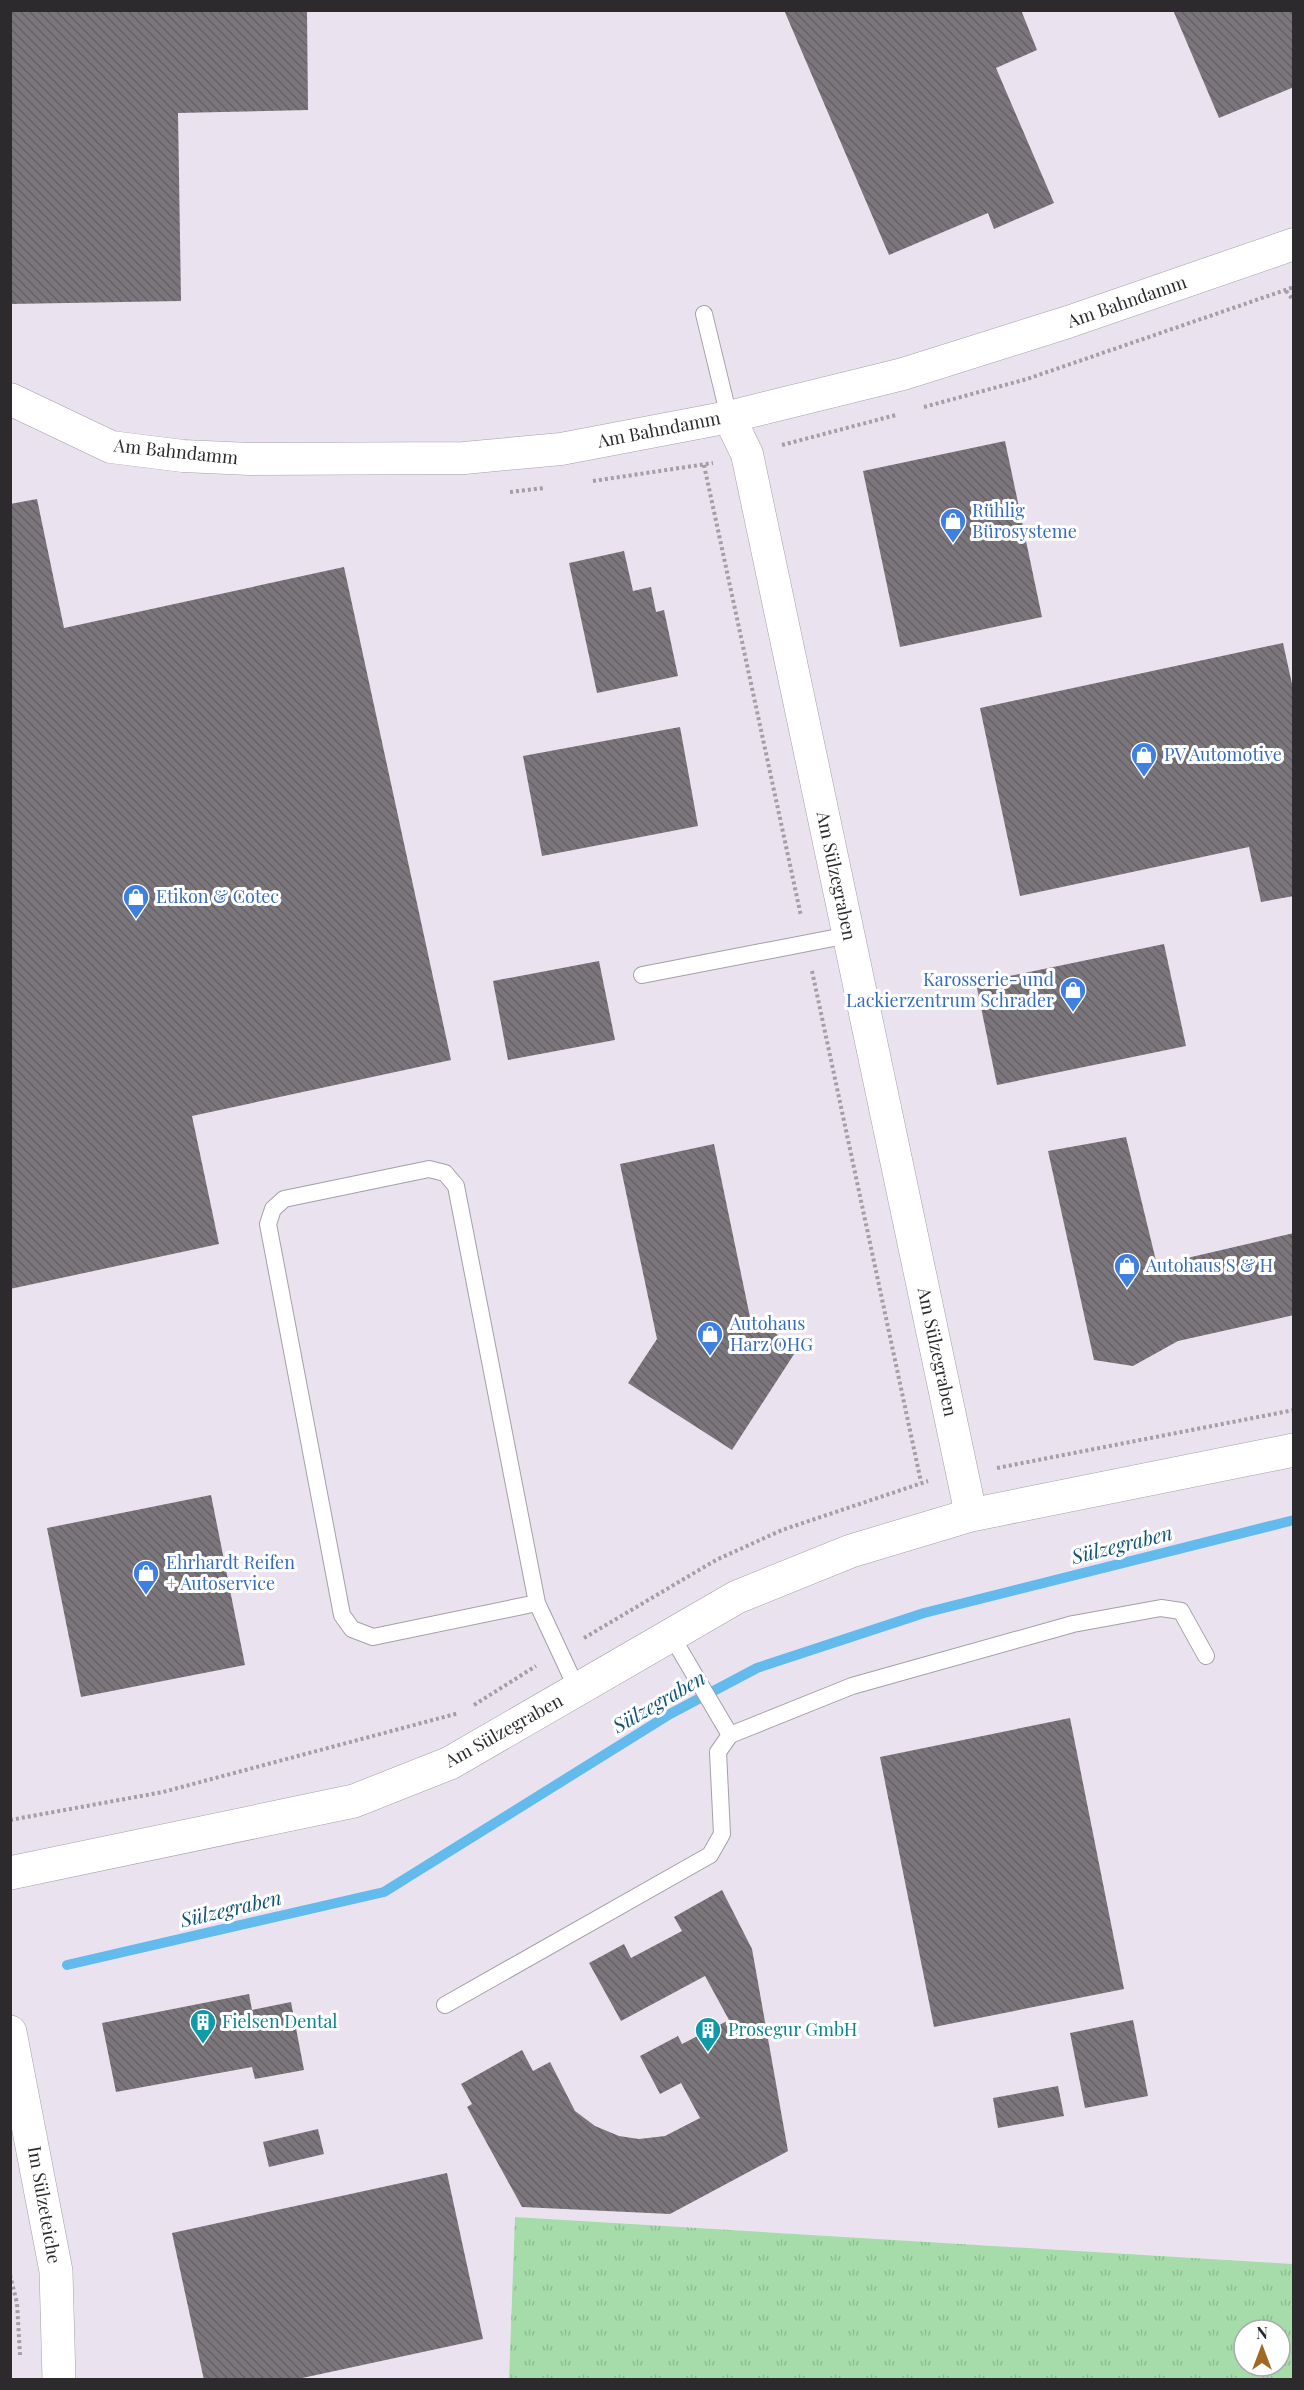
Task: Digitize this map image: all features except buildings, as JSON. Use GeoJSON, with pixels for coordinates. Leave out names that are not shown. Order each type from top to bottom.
{"type":"FeatureCollection","features":[{"type":"Feature","properties":{"kind":"street","name":"Am Bahndamm"},"geometry":{"type":"LineString","coordinates":[[10,399],[111,447],[183,456],[250,459],[464,458],[561,449],[729,417],[903,374],[1068,322],[1293,244]]}},
{"type":"Feature","properties":{"kind":"street","name":"Am Sülzegraben"},"geometry":{"type":"LineString","coordinates":[[729,417],[747,454],[971,1515]]}},
{"type":"Feature","properties":{"kind":"street","name":"Am Sülzegraben"},"geometry":{"type":"LineString","coordinates":[[10,1873],[354,1801],[450,1763],[737,1597],[851,1551],[971,1515],[1293,1450]]}},
{"type":"Feature","properties":{"kind":"street","name":"Im Sülzeteiche"},"geometry":{"type":"LineString","coordinates":[[10,2032],[56,2271],[59,2379]]}},
{"type":"Feature","properties":{"kind":"lane"},"geometry":{"type":"LineString","coordinates":[[705,314],[729,417]]}},
{"type":"Feature","properties":{"kind":"lane"},"geometry":{"type":"LineString","coordinates":[[642,975],[849,935]]}},
{"type":"Feature","properties":{"kind":"lane"},"geometry":{"type":"LineString","coordinates":[[537,1603],[373,1637],[352,1629],[342,1615],[268,1224],[273,1209],[284,1198],[429,1169],[445,1173],[456,1186],[537,1603],[578,1689]]}},
{"type":"Feature","properties":{"kind":"lane"},"geometry":{"type":"LineString","coordinates":[[446,2005],[710,1855],[723,1834],[718,1792],[718,1752],[730,1734],[852,1686],[1073,1624],[1161,1608],[1181,1611],[1206,1656]]}},
{"type":"Feature","properties":{"kind":"lane"},"geometry":{"type":"LineString","coordinates":[[671,1635],[730,1734]]}},
{"type":"Feature","properties":{"kind":"path"},"geometry":{"type":"LineString","coordinates":[[1286,291],[1293,301]]}},
{"type":"Feature","properties":{"kind":"path"},"geometry":{"type":"LineString","coordinates":[[705,465],[921,1482]]}},
{"type":"Feature","properties":{"kind":"path"},"geometry":{"type":"LineString","coordinates":[[10,2275],[17,2303],[20,2358]]}},
{"type":"Feature","properties":{"kind":"shaded area"},"geometry":{"type":"Polygon","coordinates":[[[11,11],[1293,11],[1293,2264],[515,2217],[509,2379],[11,2380],[11,11]]]}},
{"type":"Feature","properties":{"kind":"green space"},"geometry":{"type":"Polygon","coordinates":[[[515,2217],[1293,2264],[1293,2379],[509,2379],[515,2217]]]}},
{"type":"Feature","properties":{"kind":"waterway","name":"Sülzegraben"},"geometry":{"type":"LineString","coordinates":[[67,1965],[384,1892],[670,1714],[757,1668],[924,1613],[1294,1520]]}},
{"type":"Feature","properties":{"kind":"place","name":"Rühlig Bürosysteme"},"geometry":{"type":"Point","coordinates":[953,544]}},
{"type":"Feature","properties":{"kind":"place","name":"PV Automotive"},"geometry":{"type":"Point","coordinates":[1144,778]}},
{"type":"Feature","properties":{"kind":"place","name":"Etikon & Cotec"},"geometry":{"type":"Point","coordinates":[136,920]}},
{"type":"Feature","properties":{"kind":"place","name":"Karosserie- und Lackierzentrum Schrader"},"geometry":{"type":"Point","coordinates":[1073,1013]}},
{"type":"Feature","properties":{"kind":"place","name":"Autohaus S & H"},"geometry":{"type":"Point","coordinates":[1127,1289]}},
{"type":"Feature","properties":{"kind":"place","name":"Autohaus Harz OHG"},"geometry":{"type":"Point","coordinates":[710,1357]}},
{"type":"Feature","properties":{"kind":"place","name":"Ehrhardt Reifen + Autoservice"},"geometry":{"type":"Point","coordinates":[146,1596]}},
{"type":"Feature","properties":{"kind":"place","name":"Fielsen Dental"},"geometry":{"type":"Point","coordinates":[203,2045]}},
{"type":"Feature","properties":{"kind":"place","name":"Prosegur GmbH"},"geometry":{"type":"Point","coordinates":[708,2053]}}]}
